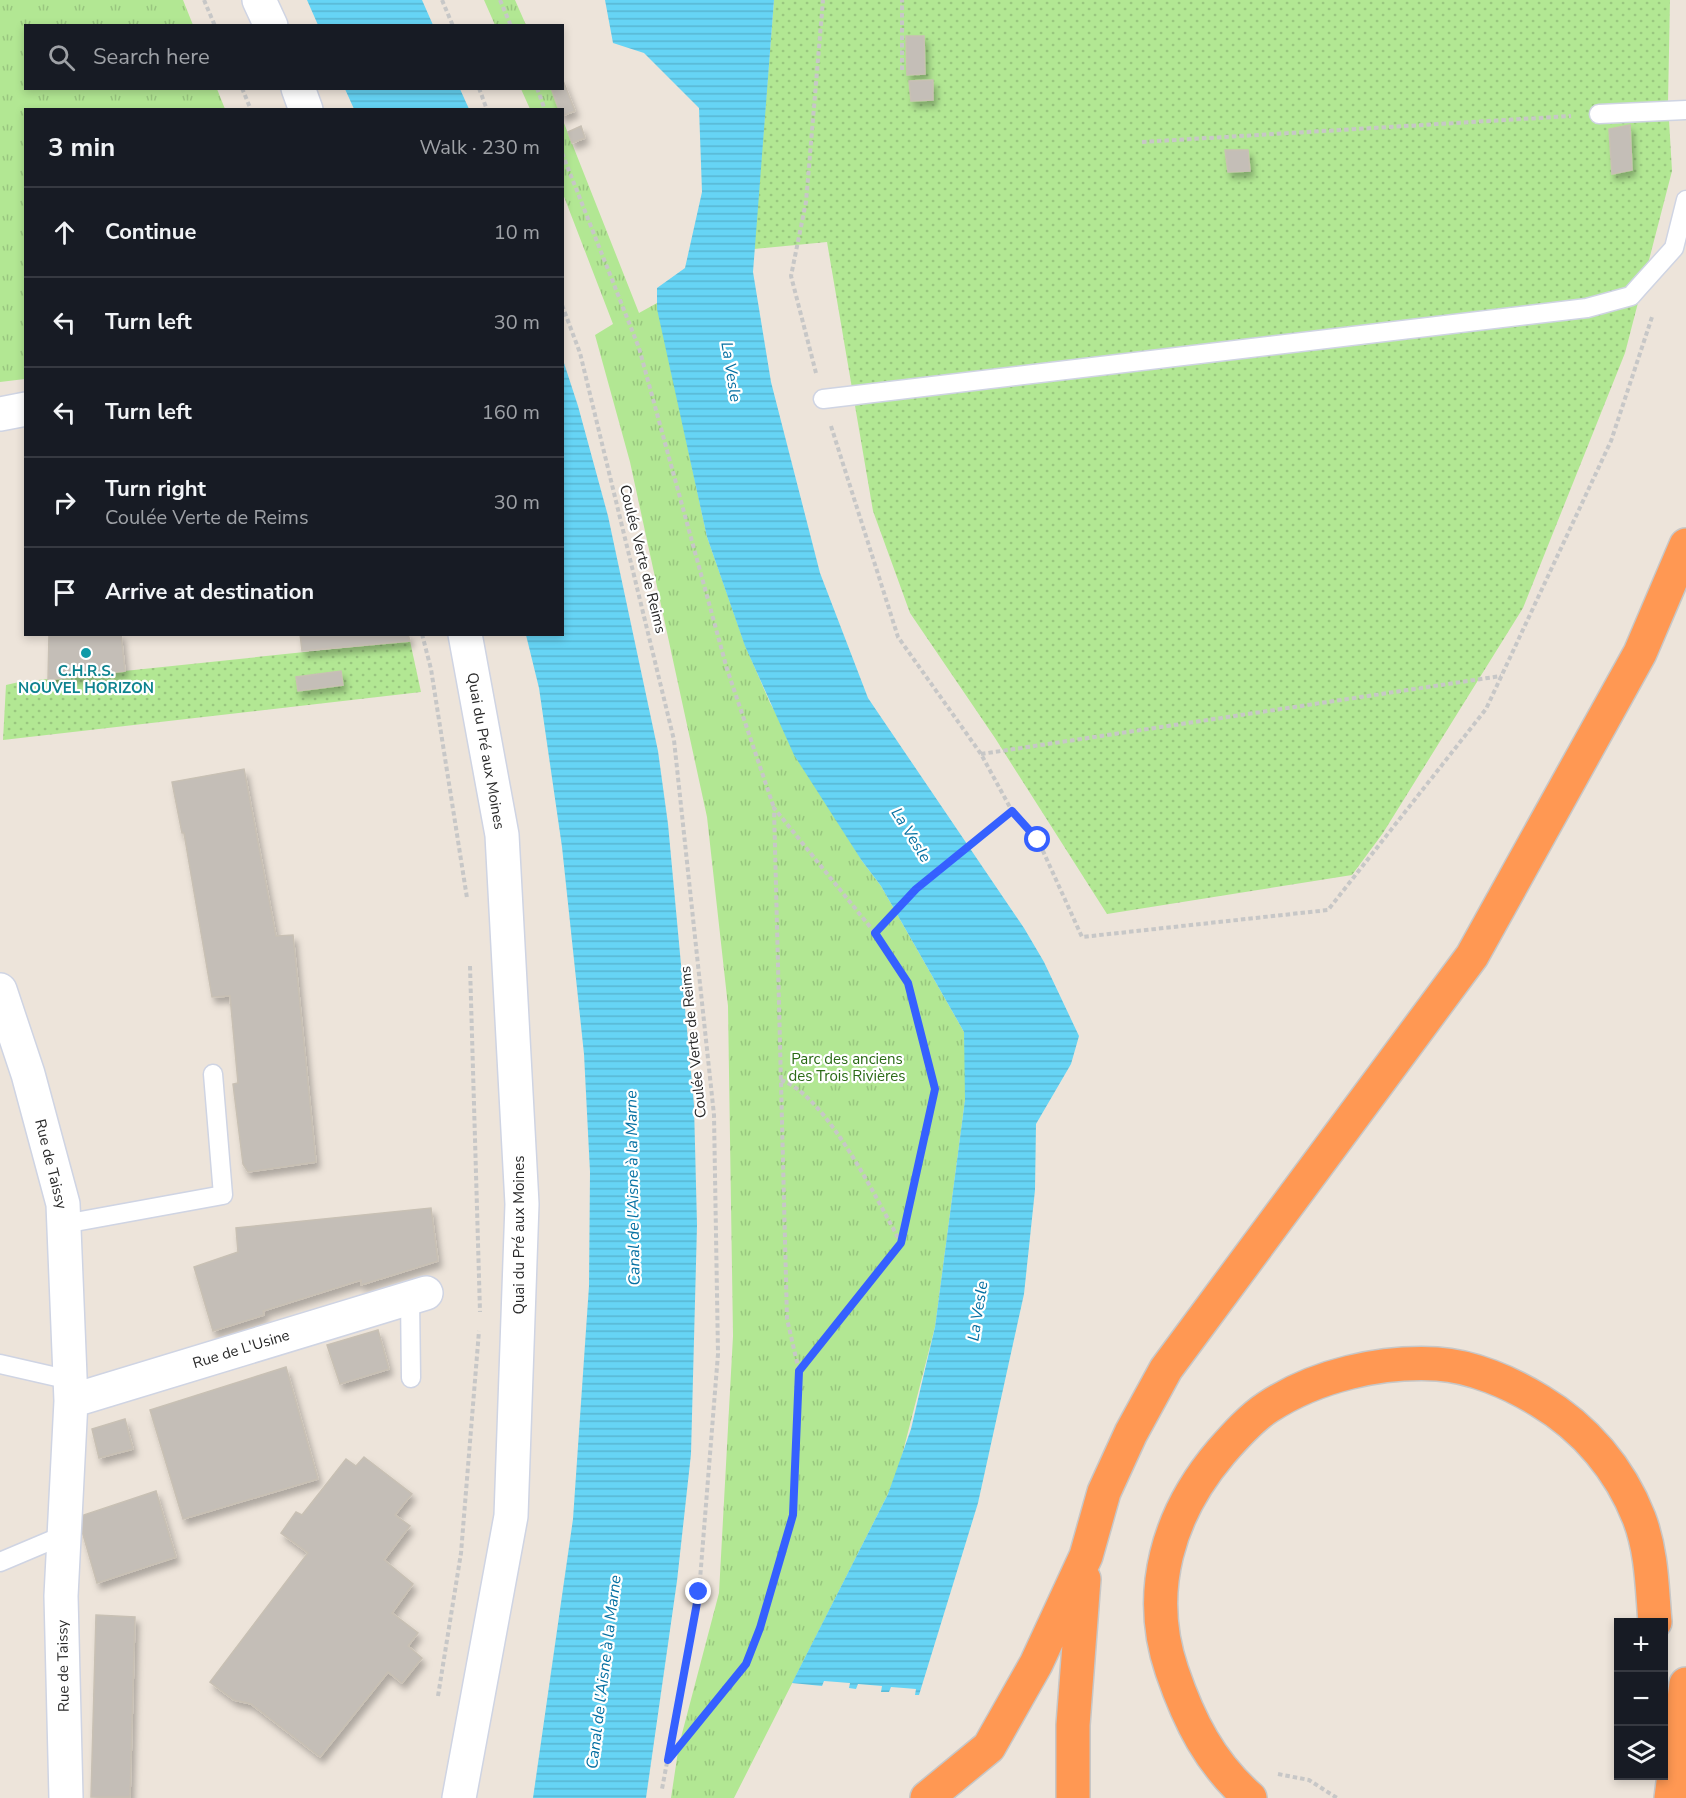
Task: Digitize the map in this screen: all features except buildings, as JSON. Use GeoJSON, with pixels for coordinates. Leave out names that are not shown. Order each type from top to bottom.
{"type":"FeatureCollection","features":[{"type":"Feature","properties":{"kind":"highway"},"geometry":{"type":"LineString","coordinates":[[927,1798],[989,1747],[1036,1664],[1086,1556],[1104,1492],[1131,1432],[1166,1369],[1472,956],[1640,653],[1686,545]]}},
{"type":"Feature","properties":{"kind":"highway"},"geometry":{"type":"LineString","coordinates":[[1250,1798],[1229,1780],[1202,1744],[1182,1701],[1166,1655],[1160,1609],[1165,1558],[1179,1514],[1202,1474],[1236,1436],[1267,1407],[1307,1386],[1354,1371],[1398,1365],[1439,1364],[1483,1374],[1521,1389],[1560,1413],[1590,1440],[1619,1478],[1639,1519],[1652,1569],[1655,1618]]}},
{"type":"Feature","properties":{"kind":"highway"},"geometry":{"type":"LineString","coordinates":[[1073,1798],[1073,1725],[1086,1556]]}},
{"type":"Feature","properties":{"kind":"highway"},"geometry":{"type":"LineString","coordinates":[[1671,1794],[1686,1684]]}},
{"type":"Feature","properties":{"kind":"highway"},"geometry":{"type":"LineString","coordinates":[[1666,1726],[1671,1794]]}},
{"type":"Feature","properties":{"kind":"street"},"geometry":{"type":"LineString","coordinates":[[259,0],[270,24]]}},
{"type":"Feature","properties":{"kind":"street"},"geometry":{"type":"LineString","coordinates":[[299,90],[305,108]]}},
{"type":"Feature","properties":{"kind":"street"},"geometry":{"type":"LineString","coordinates":[[0,414],[24,409]]}},
{"type":"Feature","properties":{"kind":"street","name":"Quai du Pré aux Moines"},"geometry":{"type":"LineString","coordinates":[[459,1798],[512,1516],[522,1204],[502,835],[465,636]]}},
{"type":"Feature","properties":{"kind":"street","name":"Rue de Taissy"},"geometry":{"type":"LineString","coordinates":[[0,990],[37,1106],[63,1204],[71,1391],[61,1596],[66,1798]]}},
{"type":"Feature","properties":{"kind":"street","name":"Rue de L'Usine"},"geometry":{"type":"LineString","coordinates":[[71,1391],[418,1295]]}},
{"type":"Feature","properties":{"kind":"lane"},"geometry":{"type":"LineString","coordinates":[[1599,114],[1686,110]]}},
{"type":"Feature","properties":{"kind":"lane"},"geometry":{"type":"LineString","coordinates":[[823,399],[1587,308],[1631,296],[1674,248],[1686,200]]}},
{"type":"Feature","properties":{"kind":"lane"},"geometry":{"type":"LineString","coordinates":[[64,1224],[223,1195],[213,1074]]}},
{"type":"Feature","properties":{"kind":"lane","name":"Rue de L'Usine"},"geometry":{"type":"LineString","coordinates":[[411,1378],[418,1295]]}},
{"type":"Feature","properties":{"kind":"lane"},"geometry":{"type":"LineString","coordinates":[[0,1364],[71,1391]]}},
{"type":"Feature","properties":{"kind":"lane"},"geometry":{"type":"LineString","coordinates":[[0,1562],[64,1535]]}},
{"type":"Feature","properties":{"kind":"path"},"geometry":{"type":"LineString","coordinates":[[204,0],[214,24]]}},
{"type":"Feature","properties":{"kind":"path"},"geometry":{"type":"LineString","coordinates":[[442,0],[452,24]]}},
{"type":"Feature","properties":{"kind":"path"},"geometry":{"type":"LineString","coordinates":[[500,0],[510,24]]}},
{"type":"Feature","properties":{"kind":"path"},"geometry":{"type":"LineString","coordinates":[[824,0],[806,202],[791,276],[823,399],[898,637],[981,754],[1012,811],[1038,840],[1082,937],[1328,910],[1486,709],[1611,441],[1652,316]]}},
{"type":"Feature","properties":{"kind":"path"},"geometry":{"type":"LineString","coordinates":[[902,0],[902,70]]}},
{"type":"Feature","properties":{"kind":"path"},"geometry":{"type":"LineString","coordinates":[[243,90],[250,108]]}},
{"type":"Feature","properties":{"kind":"path"},"geometry":{"type":"LineString","coordinates":[[480,90],[486,108]]}},
{"type":"Feature","properties":{"kind":"path"},"geometry":{"type":"LineString","coordinates":[[538,90],[544,108]]}},
{"type":"Feature","properties":{"kind":"path"},"geometry":{"type":"LineString","coordinates":[[1142,142],[1599,114]]}},
{"type":"Feature","properties":{"kind":"path"},"geometry":{"type":"LineString","coordinates":[[564,158],[639,348],[727,669],[774,808],[787,1319],[799,1371],[793,1515],[760,1628],[746,1664],[668,1760]]}},
{"type":"Feature","properties":{"kind":"path","name":"Coulée Verte de Reims"},"geometry":{"type":"LineString","coordinates":[[564,310],[580,353],[674,740],[714,1115],[718,1354],[699,1592],[662,1789]]}},
{"type":"Feature","properties":{"kind":"path"},"geometry":{"type":"LineString","coordinates":[[423,636],[431,669],[469,910]]}},
{"type":"Feature","properties":{"kind":"path"},"geometry":{"type":"LineString","coordinates":[[981,754],[1502,676]]}},
{"type":"Feature","properties":{"kind":"path"},"geometry":{"type":"LineString","coordinates":[[774,808],[875,933],[908,983],[935,1089],[901,1243],[799,1371]]}},
{"type":"Feature","properties":{"kind":"path"},"geometry":{"type":"LineString","coordinates":[[875,933],[916,889],[982,838],[1012,811]]}},
{"type":"Feature","properties":{"kind":"path"},"geometry":{"type":"LineString","coordinates":[[470,956],[480,1318]]}},
{"type":"Feature","properties":{"kind":"path"},"geometry":{"type":"LineString","coordinates":[[781,1080],[796,1086],[844,1142],[901,1243]]}},
{"type":"Feature","properties":{"kind":"path"},"geometry":{"type":"LineString","coordinates":[[438,1700],[461,1553],[479,1330]]}},
{"type":"Feature","properties":{"kind":"green space"},"geometry":{"type":"Polygon","coordinates":[[[0,0],[183,0],[193,24],[24,24],[24,90],[217,90],[225,108],[24,108],[24,379],[0,382],[0,0]]]}},
{"type":"Feature","properties":{"kind":"green space"},"geometry":{"type":"Polygon","coordinates":[[[484,0],[515,0],[526,24],[495,24],[484,0]]]}},
{"type":"Feature","properties":{"kind":"green space"},"geometry":{"type":"Polygon","coordinates":[[[774,0],[1670,0],[1668,103],[1672,171],[1625,353],[1523,608],[1383,833],[1352,875],[1107,914],[995,738],[910,613],[873,511],[827,242],[754,249],[774,0]]]}},
{"type":"Feature","properties":{"kind":"green space"},"geometry":{"type":"Polygon","coordinates":[[[521,90],[551,90],[559,108],[530,108],[521,90]]]}},
{"type":"Feature","properties":{"kind":"green space","name":"Parc des anciens des Trois Rivières"},"geometry":{"type":"Polygon","coordinates":[[[564,123],[639,313],[657,303],[707,537],[745,645],[770,703],[862,861],[881,886],[964,1032],[965,1100],[935,1327],[899,1467],[888,1494],[734,1798],[671,1798],[679,1745],[719,1593],[733,1336],[728,1006],[707,817],[630,462],[595,335],[613,324],[564,197],[564,123]]]}},
{"type":"Feature","properties":{"kind":"green space"},"geometry":{"type":"Polygon","coordinates":[[[410,641],[421,692],[3,740],[6,685],[410,641]]]}},
{"type":"Feature","properties":{"kind":"water"},"geometry":{"type":"Polygon","coordinates":[[[307,0],[422,0],[433,24],[318,24],[307,0]]]}},
{"type":"Feature","properties":{"kind":"water","name":"La Vesle"},"geometry":{"type":"Polygon","coordinates":[[[605,0],[774,0],[753,272],[771,382],[820,573],[868,698],[1024,928],[1044,962],[1079,1036],[1071,1064],[1036,1124],[1035,1190],[1024,1294],[978,1503],[919,1695],[915,1695],[916,1689],[891,1687],[889,1692],[881,1692],[882,1686],[858,1684],[856,1689],[849,1688],[850,1683],[824,1681],[822,1686],[792,1683],[888,1494],[911,1429],[935,1327],[965,1100],[964,1032],[881,886],[862,861],[794,755],[745,646],[707,537],[657,309],[657,288],[685,268],[702,192],[699,108],[644,53],[613,43],[605,0]]]}},
{"type":"Feature","properties":{"kind":"water"},"geometry":{"type":"Polygon","coordinates":[[[345,90],[460,90],[469,108],[354,108],[345,90]]]}},
{"type":"Feature","properties":{"kind":"water","name":"Canal de l'Aisne à la Marne"},"geometry":{"type":"Polygon","coordinates":[[[564,363],[608,516],[658,751],[668,824],[694,1105],[697,1225],[691,1454],[677,1581],[646,1798],[533,1798],[573,1519],[589,1286],[590,1172],[584,1054],[562,847],[539,688],[526,636],[564,636],[564,363]]]}},
{"type":"Feature","properties":{"kind":"place","name":"C.H.R.S. NOUVEL HORIZON"},"geometry":{"type":"Point","coordinates":[86,653]}},
{"type":"Feature","properties":{"kind":"route"},"geometry":{"type":"LineString","coordinates":[[699,1592],[668,1760],[746,1664],[760,1628],[793,1515],[799,1371],[901,1243],[935,1089],[908,983],[875,933],[916,889],[982,838],[1012,811],[1038,840]]}}]}
